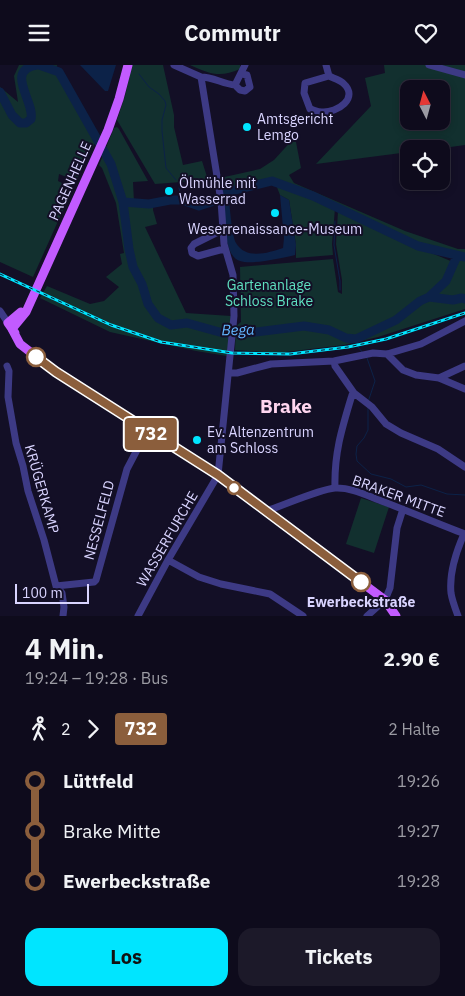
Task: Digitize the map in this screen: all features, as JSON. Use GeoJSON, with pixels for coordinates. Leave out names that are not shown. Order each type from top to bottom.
{"type":"FeatureCollection","features":[{"type":"Feature","properties":{"kind":"main road","name":"PAGENHELLE"},"geometry":{"type":"LineString","coordinates":[[10,326],[28,305],[96,157],[119,99],[128,65]]}},
{"type":"Feature","properties":{"kind":"main road"},"geometry":{"type":"LineString","coordinates":[[10,326],[20,344],[56,372],[218,475],[385,600],[396,616]]}},
{"type":"Feature","properties":{"kind":"street"},"geometry":{"type":"LineString","coordinates":[[174,65],[201,77],[206,77],[226,85],[235,85],[240,90],[245,91],[250,87],[247,75],[242,74]]}},
{"type":"Feature","properties":{"kind":"street"},"geometry":{"type":"LineString","coordinates":[[235,85],[245,65]]}},
{"type":"Feature","properties":{"kind":"street"},"geometry":{"type":"LineString","coordinates":[[326,65],[329,76],[343,83],[349,92],[349,98],[340,109],[323,112],[310,109],[304,93],[305,83],[329,76]]}},
{"type":"Feature","properties":{"kind":"street"},"geometry":{"type":"LineString","coordinates":[[429,65],[465,75]]}},
{"type":"Feature","properties":{"kind":"street"},"geometry":{"type":"LineString","coordinates":[[201,77],[221,201],[225,251],[233,275],[233,341],[218,475]]}},
{"type":"Feature","properties":{"kind":"street"},"geometry":{"type":"LineString","coordinates":[[223,229],[194,244],[192,250],[194,255],[198,256],[220,250],[225,251]]}},
{"type":"Feature","properties":{"kind":"street"},"geometry":{"type":"LineString","coordinates":[[0,311],[10,326]]}},
{"type":"Feature","properties":{"kind":"street"},"geometry":{"type":"LineString","coordinates":[[229,373],[237,373],[271,364],[334,361],[373,353],[387,354],[421,344],[465,321]]}},
{"type":"Feature","properties":{"kind":"street"},"geometry":{"type":"LineString","coordinates":[[387,354],[403,371],[439,378],[465,389]]}},
{"type":"Feature","properties":{"kind":"street"},"geometry":{"type":"LineString","coordinates":[[334,361],[335,366],[354,393],[372,407],[386,424],[438,449],[465,467]]}},
{"type":"Feature","properties":{"kind":"street"},"geometry":{"type":"LineString","coordinates":[[439,378],[465,366]]}},
{"type":"Feature","properties":{"kind":"street","name":"KRÜGERKAMP"},"geometry":{"type":"LineString","coordinates":[[7,367],[9,375],[8,397],[16,443],[24,466],[28,491],[44,539],[56,586],[62,593],[63,616]]}},
{"type":"Feature","properties":{"kind":"street"},"geometry":{"type":"LineString","coordinates":[[335,488],[338,441],[354,393]]}},
{"type":"Feature","properties":{"kind":"street","name":"NESSELFELD"},"geometry":{"type":"LineString","coordinates":[[56,586],[94,582],[96,580],[117,499],[127,469],[147,431]]}},
{"type":"Feature","properties":{"kind":"street","name":"WASSERFURCHE"},"geometry":{"type":"LineString","coordinates":[[139,616],[168,560],[218,475]]}},
{"type":"Feature","properties":{"kind":"street","name":"BRAKER MITTE"},"geometry":{"type":"LineString","coordinates":[[266,511],[335,488],[351,490],[404,509],[464,534]]}},
{"type":"Feature","properties":{"kind":"street"},"geometry":{"type":"LineString","coordinates":[[367,616],[385,600],[390,588],[397,528],[404,509]]}},
{"type":"Feature","properties":{"kind":"street"},"geometry":{"type":"LineString","coordinates":[[458,616],[451,593],[451,581],[456,553],[464,534]]}},
{"type":"Feature","properties":{"kind":"street"},"geometry":{"type":"LineString","coordinates":[[168,560],[198,577],[221,584],[270,594],[303,616]]}},
{"type":"Feature","properties":{"kind":"green space"},"geometry":{"type":"Polygon","coordinates":[[[19,65],[57,65],[56,74],[95,143],[76,181],[59,174],[58,181],[72,190],[33,277],[0,262],[0,87],[18,102],[14,76],[19,65]]]}},
{"type":"Feature","properties":{"kind":"green space"},"geometry":{"type":"Polygon","coordinates":[[[132,65],[163,65],[183,165],[202,161],[208,180],[155,184],[117,120],[132,65]]]}},
{"type":"Feature","properties":{"kind":"green space"},"geometry":{"type":"Polygon","coordinates":[[[190,65],[240,65],[240,69],[233,72],[215,74],[190,65]]]}},
{"type":"Feature","properties":{"kind":"green space"},"geometry":{"type":"Polygon","coordinates":[[[384,65],[465,65],[465,145],[450,147],[450,140],[400,140],[400,153],[316,164],[371,106],[365,78],[385,73],[384,65]]]}},
{"type":"Feature","properties":{"kind":"green space"},"geometry":{"type":"Polygon","coordinates":[[[117,127],[148,181],[133,182],[134,202],[153,201],[153,210],[157,224],[145,227],[186,313],[231,316],[227,356],[110,332],[40,298],[47,286],[90,304],[104,301],[119,287],[106,277],[122,264],[120,254],[124,253],[116,203],[102,168],[99,165],[114,128],[117,127]]]}},
{"type":"Feature","properties":{"kind":"green space"},"geometry":{"type":"Polygon","coordinates":[[[295,137],[301,168],[289,175],[294,183],[405,231],[458,249],[465,249],[465,255],[418,245],[314,195],[284,185],[283,187],[312,197],[335,208],[333,255],[296,258],[296,245],[289,200],[280,195],[273,177],[221,191],[220,178],[260,169],[274,160],[295,137]]]}},
{"type":"Feature","properties":{"kind":"green space","name":"Gartenanlage Schloss Brake"},"geometry":{"type":"Polygon","coordinates":[[[338,211],[453,262],[436,290],[439,292],[447,282],[459,258],[465,258],[465,309],[378,337],[344,345],[277,353],[235,350],[236,326],[241,322],[240,267],[333,259],[338,292],[342,294],[342,280],[336,244],[338,211]]]}},
{"type":"Feature","properties":{"kind":"green space"},"geometry":{"type":"Polygon","coordinates":[[[361,498],[389,507],[374,553],[346,544],[361,498]]]}},
{"type":"Feature","properties":{"kind":"water"},"geometry":{"type":"Polygon","coordinates":[[[80,65],[116,65],[108,91],[105,91],[80,65]]]}},
{"type":"Feature","properties":{"kind":"water"},"geometry":{"type":"Polygon","coordinates":[[[280,195],[289,200],[296,245],[295,255],[252,262],[240,261],[235,258],[228,245],[226,236],[223,203],[229,200],[233,235],[236,243],[245,252],[258,254],[283,248],[284,238],[280,195]]]}},
{"type":"Feature","properties":{"kind":"waterway","name":"Bega"},"geometry":{"type":"LineString","coordinates":[[0,92],[12,115],[20,123],[26,123],[31,119],[31,112],[23,87],[23,73],[27,68],[37,65]]}},
{"type":"Feature","properties":{"kind":"waterway","name":"Bega"},"geometry":{"type":"LineString","coordinates":[[39,65],[59,72],[111,164],[123,202],[149,204],[182,200],[199,206],[223,198],[227,192],[272,181],[313,196],[418,246],[465,257]]}},
{"type":"Feature","properties":{"kind":"waterway"},"geometry":{"type":"LineString","coordinates":[[139,74],[149,87],[165,101],[162,131],[166,168],[176,180]]}},
{"type":"Feature","properties":{"kind":"waterway"},"geometry":{"type":"LineString","coordinates":[[179,188],[182,200]]}},
{"type":"Feature","properties":{"kind":"waterway","name":"Bega"},"geometry":{"type":"LineString","coordinates":[[123,202],[133,267],[142,284],[148,304],[158,318],[171,325],[187,323],[223,333],[248,333],[304,326],[329,330],[346,338],[356,339],[396,320],[420,301],[429,297],[453,300],[465,299]]}},
{"type":"Feature","properties":{"kind":"waterway"},"geometry":{"type":"LineString","coordinates":[[335,221],[334,245],[340,290]]}},
{"type":"Feature","properties":{"kind":"waterway","name":"Bega"},"geometry":{"type":"LineString","coordinates":[[429,297],[446,281],[457,256]]}},
{"type":"Feature","properties":{"kind":"waterway"},"geometry":{"type":"LineString","coordinates":[[356,339],[358,347],[363,353]]}},
{"type":"Feature","properties":{"kind":"waterway"},"geometry":{"type":"LineString","coordinates":[[367,358],[375,381],[368,402]]}},
{"type":"Feature","properties":{"kind":"waterway"},"geometry":{"type":"LineString","coordinates":[[368,408],[368,430],[357,446],[356,454],[357,461],[371,474],[391,479],[406,487],[421,485],[447,494],[465,495]]}},
{"type":"Feature","properties":{"kind":"railway"},"geometry":{"type":"LineString","coordinates":[[0,274],[111,325],[161,342],[232,353],[290,354],[348,347],[386,339],[465,313]]}},
{"type":"Feature","properties":{"kind":"bus line","name":"732"},"geometry":{"type":"LineString","coordinates":[[36,357],[56,372],[218,475],[361,582]]}},
{"type":"Feature","properties":{"kind":"place","name":"Amtsgericht Lemgo"},"geometry":{"type":"Point","coordinates":[247,127]}},
{"type":"Feature","properties":{"kind":"place","name":"Ölmühle mit Wasserrad"},"geometry":{"type":"Point","coordinates":[169,191]}},
{"type":"Feature","properties":{"kind":"place","name":"Weserrenaissance-Museum"},"geometry":{"type":"Point","coordinates":[275,213]}},
{"type":"Feature","properties":{"kind":"place","name":"Ev. Altenzentrum am Schloss"},"geometry":{"type":"Point","coordinates":[197,440]}},
{"type":"Feature","properties":{"kind":"place","name":"Ewerbeckstraße"},"geometry":{"type":"Point","coordinates":[361,582]}},
{"type":"Feature","properties":{"kind":"district","name":"Brake"},"geometry":{"type":"Point","coordinates":[286,406]}}]}
